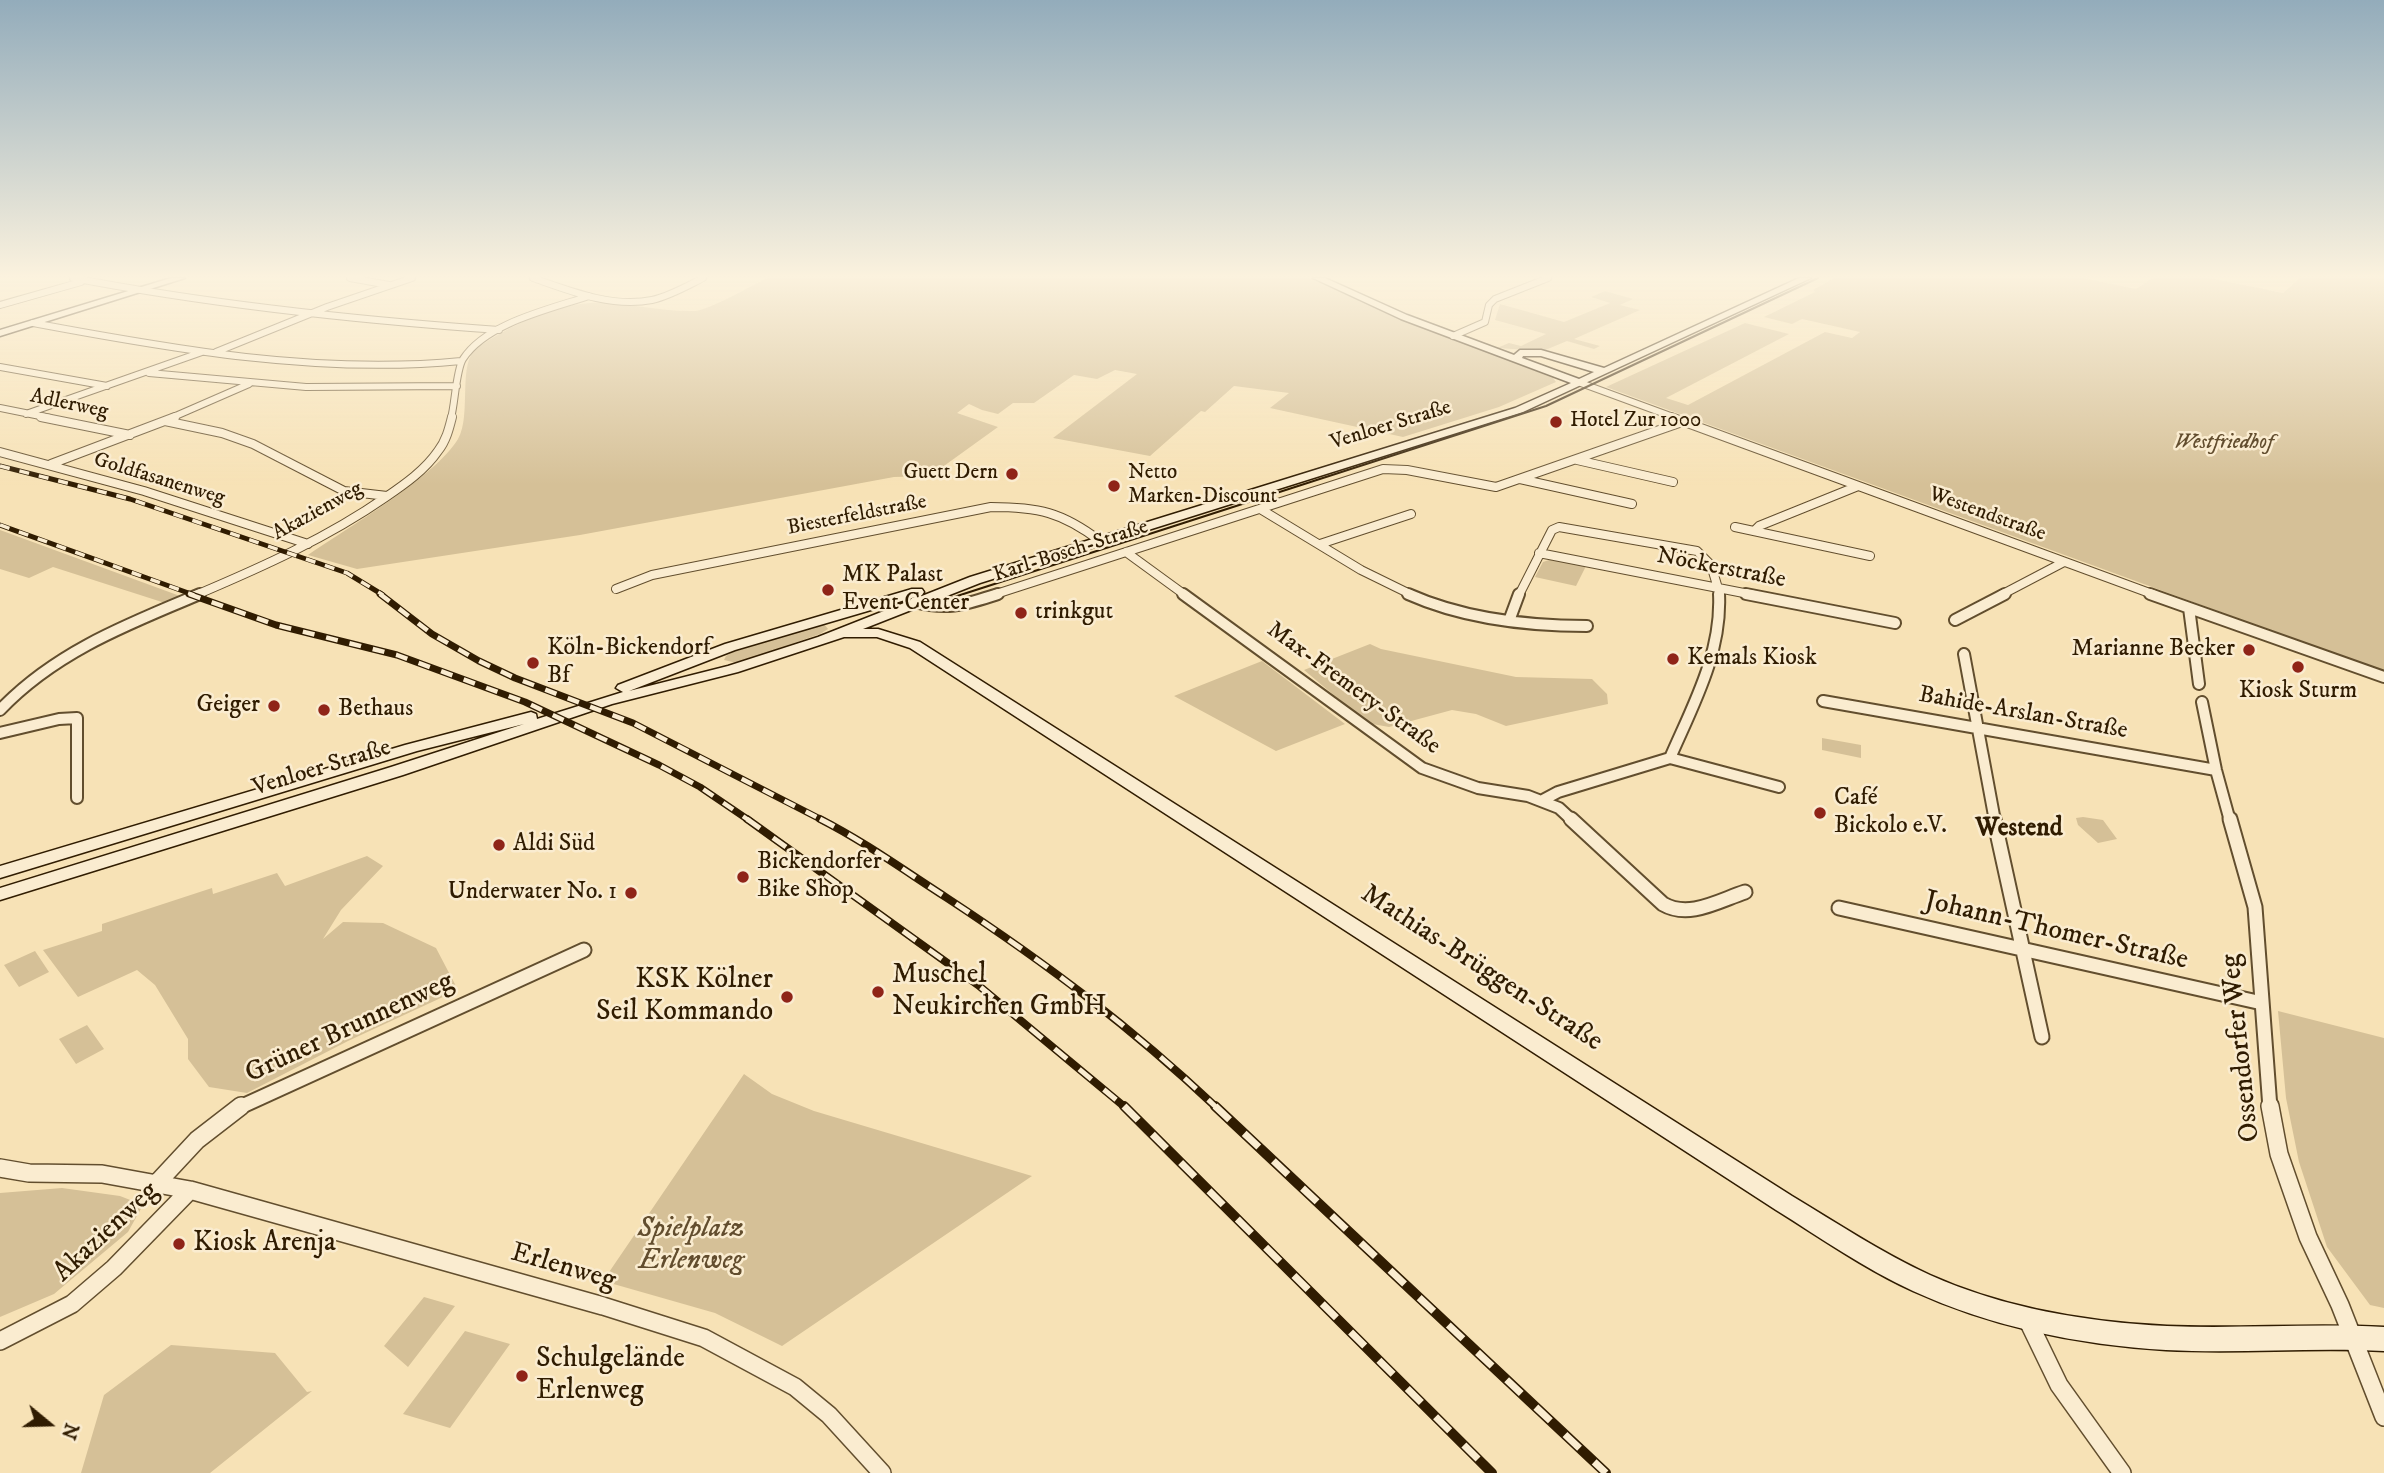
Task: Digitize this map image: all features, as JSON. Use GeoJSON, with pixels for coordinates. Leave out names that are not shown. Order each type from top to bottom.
{"type":"FeatureCollection","features":[{"type":"Feature","properties":{"kind":"main road"},"geometry":{"type":"LineString","coordinates":[[1481,347],[1578,382]]}},
{"type":"Feature","properties":{"kind":"main road","name":"Venloer Straße"},"geometry":{"type":"LineString","coordinates":[[0,894],[384,776],[607,701],[733,669],[823,639],[975,580],[1518,410],[1656,347]]}},
{"type":"Feature","properties":{"kind":"main road"},"geometry":{"type":"LineString","coordinates":[[1490,350],[1550,355],[1583,368],[1605,370]]}},
{"type":"Feature","properties":{"kind":"main road"},"geometry":{"type":"LineString","coordinates":[[1517,359],[1520,354],[1527,352]]}},
{"type":"Feature","properties":{"kind":"main road"},"geometry":{"type":"LineString","coordinates":[[1558,375],[1563,383],[1560,390]]}},
{"type":"Feature","properties":{"kind":"main road","name":"Venloer Straße"},"geometry":{"type":"LineString","coordinates":[[0,872],[411,748],[571,705],[730,647],[850,611],[975,580]]}},
{"type":"Feature","properties":{"kind":"main road","name":"Mathias-Brüggen-Straße"},"geometry":{"type":"LineString","coordinates":[[850,611],[877,618],[906,635],[915,645],[1858,1250],[1924,1284],[1968,1301],[2027,1317],[2083,1328],[2165,1338],[2352,1336],[2384,1339]]}},
{"type":"Feature","properties":{"kind":"main road"},"geometry":{"type":"LineString","coordinates":[[821,620],[836,624],[836,628],[823,639]]}},
{"type":"Feature","properties":{"kind":"main road","name":"Mathias-Brüggen-Straße"},"geometry":{"type":"LineString","coordinates":[[823,639],[878,634],[915,645]]}},
{"type":"Feature","properties":{"kind":"main road"},"geometry":{"type":"LineString","coordinates":[[730,647],[719,654],[716,664],[733,669]]}},
{"type":"Feature","properties":{"kind":"street"},"geometry":{"type":"LineString","coordinates":[[172,347],[213,353],[338,363],[461,361],[475,347]]}},
{"type":"Feature","properties":{"kind":"street"},"geometry":{"type":"LineString","coordinates":[[213,353],[228,347]]}},
{"type":"Feature","properties":{"kind":"street"},"geometry":{"type":"LineString","coordinates":[[26,414],[203,352]]}},
{"type":"Feature","properties":{"kind":"street","name":"Akazienweg"},"geometry":{"type":"LineString","coordinates":[[0,710],[37,676],[80,648],[308,544],[342,526],[387,496],[420,470],[440,449],[447,436],[461,361]]}},
{"type":"Feature","properties":{"kind":"street"},"geometry":{"type":"LineString","coordinates":[[0,367],[110,386]]}},
{"type":"Feature","properties":{"kind":"street"},"geometry":{"type":"LineString","coordinates":[[149,373],[306,387],[457,387]]}},
{"type":"Feature","properties":{"kind":"street","name":"Westendstraße"},"geometry":{"type":"LineString","coordinates":[[1578,382],[2189,608],[2384,677]]}},
{"type":"Feature","properties":{"kind":"street"},"geometry":{"type":"LineString","coordinates":[[51,464],[165,421],[252,383]]}},
{"type":"Feature","properties":{"kind":"street","name":"Adlerweg"},"geometry":{"type":"LineString","coordinates":[[0,408],[130,435]]}},
{"type":"Feature","properties":{"kind":"street"},"geometry":{"type":"LineString","coordinates":[[165,421],[222,433],[253,444],[344,491],[387,496]]}},
{"type":"Feature","properties":{"kind":"street","name":"Karl-Bosch-Straße"},"geometry":{"type":"LineString","coordinates":[[915,602],[938,608],[966,604],[1383,469],[1407,470],[1488,487],[1504,485],[1685,421]]}},
{"type":"Feature","properties":{"kind":"street","name":"Goldfasanenweg"},"geometry":{"type":"LineString","coordinates":[[0,452],[51,464],[308,544]]}},
{"type":"Feature","properties":{"kind":"street"},"geometry":{"type":"LineString","coordinates":[[1577,460],[1672,482]]}},
{"type":"Feature","properties":{"kind":"street","name":"Karl-Bosch-Straße"},"geometry":{"type":"LineString","coordinates":[[1520,479],[1632,504]]}},
{"type":"Feature","properties":{"kind":"street"},"geometry":{"type":"LineString","coordinates":[[1754,531],[1759,526],[1858,485]]}},
{"type":"Feature","properties":{"kind":"street","name":"Biesterfeldstraße"},"geometry":{"type":"LineString","coordinates":[[616,589],[652,575],[991,508],[1017,507],[1060,513],[1100,541]]}},
{"type":"Feature","properties":{"kind":"street"},"geometry":{"type":"LineString","coordinates":[[1262,510],[1395,588],[1420,599],[1461,613],[1508,621],[1546,626],[1587,626]]}},
{"type":"Feature","properties":{"kind":"street"},"geometry":{"type":"LineString","coordinates":[[1320,544],[1411,514]]}},
{"type":"Feature","properties":{"kind":"street"},"geometry":{"type":"LineString","coordinates":[[1508,621],[1552,530],[1570,527],[1697,551],[1709,560],[1721,589],[1718,640],[1670,758]]}},
{"type":"Feature","properties":{"kind":"street"},"geometry":{"type":"LineString","coordinates":[[1735,527],[1870,556]]}},
{"type":"Feature","properties":{"kind":"street","name":"Max-Fremery-Straße"},"geometry":{"type":"LineString","coordinates":[[1126,552],[1422,768],[1478,788],[1543,800],[1559,808],[1590,840],[1662,904],[1675,911],[1686,912],[1745,892]]}},
{"type":"Feature","properties":{"kind":"street","name":"Nöckerstraße"},"geometry":{"type":"LineString","coordinates":[[1539,553],[1895,623]]}},
{"type":"Feature","properties":{"kind":"street"},"geometry":{"type":"LineString","coordinates":[[1955,620],[2064,562]]}},
{"type":"Feature","properties":{"kind":"street"},"geometry":{"type":"LineString","coordinates":[[2189,608],[2199,684]]}},
{"type":"Feature","properties":{"kind":"street"},"geometry":{"type":"LineString","coordinates":[[1964,654],[2022,950],[2042,1037]]}},
{"type":"Feature","properties":{"kind":"street","name":"Bahide-Arslan-Straße"},"geometry":{"type":"LineString","coordinates":[[1823,701],[2216,770]]}},
{"type":"Feature","properties":{"kind":"street","name":"Ossendorfer Weg"},"geometry":{"type":"LineString","coordinates":[[2202,702],[2216,770],[2255,907],[2267,1090],[2280,1154],[2308,1237],[2384,1417]]}},
{"type":"Feature","properties":{"kind":"street"},"geometry":{"type":"LineString","coordinates":[[0,733],[59,719],[77,718],[77,798]]}},
{"type":"Feature","properties":{"kind":"street"},"geometry":{"type":"LineString","coordinates":[[1543,800],[1558,792],[1670,758],[1779,787]]}},
{"type":"Feature","properties":{"kind":"street","name":"Johann-Thomer-Straße"},"geometry":{"type":"LineString","coordinates":[[1839,908],[2262,1003]]}},
{"type":"Feature","properties":{"kind":"street","name":"Grüner Brunnenweg"},"geometry":{"type":"LineString","coordinates":[[157,1183],[197,1140],[241,1106],[584,950]]}},
{"type":"Feature","properties":{"kind":"street","name":"Akazienweg"},"geometry":{"type":"LineString","coordinates":[[0,1168],[29,1173],[102,1174],[190,1190]]}},
{"type":"Feature","properties":{"kind":"street","name":"Akazienweg"},"geometry":{"type":"LineString","coordinates":[[0,1341],[72,1304],[114,1268],[190,1190]]}},
{"type":"Feature","properties":{"kind":"street","name":"Erlenweg"},"geometry":{"type":"LineString","coordinates":[[190,1190],[603,1306],[704,1338],[795,1387],[829,1415],[882,1473]]}},
{"type":"Feature","properties":{"kind":"street"},"geometry":{"type":"LineString","coordinates":[[2027,1317],[2059,1385],[2122,1473]]}},
{"type":"Feature","properties":{"kind":"green space"},"geometry":{"type":"Polygon","coordinates":[[[1474,347],[1553,378],[1556,382],[1499,407],[1403,437],[1270,408],[1289,393],[1234,386],[1150,456],[1053,438],[1137,374],[1115,370],[1097,379],[1074,375],[1034,403],[1013,403],[998,414],[969,404],[957,413],[998,427],[930,476],[894,477],[580,535],[357,569],[308,555],[389,501],[447,454],[462,429],[468,365],[477,348],[1474,347]]]}},
{"type":"Feature","properties":{"kind":"green space"},"geometry":{"type":"Polygon","coordinates":[[[1500,347],[1553,347],[1543,351],[1497,348],[1500,347]]]}},
{"type":"Feature","properties":{"kind":"green space","name":"Westfriedhof"},"geometry":{"type":"Polygon","coordinates":[[[1693,347],[1765,347],[1666,398],[1688,405],[1797,347],[2384,347],[2384,672],[1606,387],[1693,347]]]}},
{"type":"Feature","properties":{"kind":"green space"},"geometry":{"type":"Polygon","coordinates":[[[0,530],[180,596],[165,603],[53,567],[29,578],[0,569],[0,530]]]}},
{"type":"Feature","properties":{"kind":"green space"},"geometry":{"type":"Polygon","coordinates":[[[1552,559],[1586,566],[1576,586],[1535,577],[1543,562],[1552,559]]]}},
{"type":"Feature","properties":{"kind":"green space"},"geometry":{"type":"Polygon","coordinates":[[[824,624],[828,629],[820,634],[737,663],[724,660],[733,652],[824,624]]]}},
{"type":"Feature","properties":{"kind":"green space"},"geometry":{"type":"Polygon","coordinates":[[[1370,644],[1381,649],[1516,677],[1592,679],[1607,694],[1608,704],[1506,726],[1476,714],[1452,710],[1389,727],[1367,723],[1304,670],[1370,644]]]}},
{"type":"Feature","properties":{"kind":"green space"},"geometry":{"type":"Polygon","coordinates":[[[1262,661],[1345,724],[1276,751],[1174,696],[1262,661]]]}},
{"type":"Feature","properties":{"kind":"green space"},"geometry":{"type":"Polygon","coordinates":[[[1822,738],[1861,745],[1861,758],[1822,750],[1822,738]]]}},
{"type":"Feature","properties":{"kind":"green space"},"geometry":{"type":"Polygon","coordinates":[[[2076,818],[2103,820],[2117,839],[2098,843],[2078,825],[2076,818]]]}},
{"type":"Feature","properties":{"kind":"green space"},"geometry":{"type":"Polygon","coordinates":[[[367,856],[383,866],[341,910],[323,939],[343,922],[383,923],[436,948],[458,990],[348,1041],[247,1093],[209,1087],[188,1059],[188,1039],[155,985],[137,970],[78,997],[43,950],[102,931],[102,924],[212,888],[213,894],[277,873],[285,886],[367,856]]]}},
{"type":"Feature","properties":{"kind":"green space"},"geometry":{"type":"Polygon","coordinates":[[[35,951],[49,972],[19,987],[4,965],[35,951]]]}},
{"type":"Feature","properties":{"kind":"green space"},"geometry":{"type":"Polygon","coordinates":[[[2278,1011],[2384,1038],[2384,1308],[2370,1305],[2327,1247],[2299,1162],[2286,1098],[2278,1011]]]}},
{"type":"Feature","properties":{"kind":"green space"},"geometry":{"type":"Polygon","coordinates":[[[87,1025],[104,1049],[76,1064],[59,1039],[87,1025]]]}},
{"type":"Feature","properties":{"kind":"green space","name":"Spielplatz Erlenweg"},"geometry":{"type":"Polygon","coordinates":[[[744,1074],[772,1094],[814,1111],[1032,1176],[782,1346],[715,1313],[603,1281],[744,1074]]]}},
{"type":"Feature","properties":{"kind":"green space"},"geometry":{"type":"Polygon","coordinates":[[[62,1188],[120,1196],[143,1205],[128,1232],[54,1294],[0,1317],[0,1193],[62,1188]]]}},
{"type":"Feature","properties":{"kind":"green space"},"geometry":{"type":"Polygon","coordinates":[[[424,1297],[455,1306],[408,1367],[384,1346],[424,1297]]]}},
{"type":"Feature","properties":{"kind":"green space"},"geometry":{"type":"Polygon","coordinates":[[[465,1331],[510,1344],[450,1428],[403,1414],[465,1331]]]}},
{"type":"Feature","properties":{"kind":"green space"},"geometry":{"type":"Polygon","coordinates":[[[171,1345],[275,1353],[307,1392],[312,1391],[210,1473],[81,1473],[104,1395],[171,1345]]]}},
{"type":"Feature","properties":{"kind":"tram line"},"geometry":{"type":"LineString","coordinates":[[951,598],[1546,406],[1672,347]]}},
{"type":"Feature","properties":{"kind":"railway"},"geometry":{"type":"LineString","coordinates":[[0,466],[130,499],[347,573],[383,595]]}},
{"type":"Feature","properties":{"kind":"railway"},"geometry":{"type":"LineString","coordinates":[[0,525],[194,595]]}},
{"type":"Feature","properties":{"kind":"railway"},"geometry":{"type":"LineString","coordinates":[[189,594],[276,625],[397,655],[525,702],[659,765],[700,787],[750,821]]}},
{"type":"Feature","properties":{"kind":"railway"},"geometry":{"type":"LineString","coordinates":[[380,594],[432,634],[479,661],[515,678],[633,723],[824,821]]}},
{"type":"Feature","properties":{"kind":"railway"},"geometry":{"type":"LineString","coordinates":[[747,819],[978,985],[1126,1108]]}},
{"type":"Feature","properties":{"kind":"railway"},"geometry":{"type":"LineString","coordinates":[[820,819],[900,867],[1053,972],[1120,1023],[1217,1108]]}},
{"type":"Feature","properties":{"kind":"railway"},"geometry":{"type":"LineString","coordinates":[[1124,1106],[1492,1473]]}},
{"type":"Feature","properties":{"kind":"railway"},"geometry":{"type":"LineString","coordinates":[[1215,1106],[1606,1473]]}},
{"type":"Feature","properties":{"kind":"place","name":"Hotel Zur 1000"},"geometry":{"type":"Point","coordinates":[1556,422]}},
{"type":"Feature","properties":{"kind":"place","name":"Guett Dern"},"geometry":{"type":"Point","coordinates":[1012,474]}},
{"type":"Feature","properties":{"kind":"place","name":"Netto Marken-Discount"},"geometry":{"type":"Point","coordinates":[1114,486]}},
{"type":"Feature","properties":{"kind":"place","name":"MK Palast Event Center"},"geometry":{"type":"Point","coordinates":[828,590]}},
{"type":"Feature","properties":{"kind":"place","name":"trinkgut"},"geometry":{"type":"Point","coordinates":[1021,613]}},
{"type":"Feature","properties":{"kind":"place","name":"Marianne Becker"},"geometry":{"type":"Point","coordinates":[2249,650]}},
{"type":"Feature","properties":{"kind":"place","name":"Kemals Kiosk"},"geometry":{"type":"Point","coordinates":[1673,659]}},
{"type":"Feature","properties":{"kind":"place","name":"Köln-Bickendorf Bf"},"geometry":{"type":"Point","coordinates":[533,663]}},
{"type":"Feature","properties":{"kind":"place","name":"Kiosk Sturm"},"geometry":{"type":"Point","coordinates":[2298,667]}},
{"type":"Feature","properties":{"kind":"place","name":"Geiger"},"geometry":{"type":"Point","coordinates":[274,706]}},
{"type":"Feature","properties":{"kind":"place","name":"Bethaus"},"geometry":{"type":"Point","coordinates":[324,710]}},
{"type":"Feature","properties":{"kind":"place","name":"Café Bickolo e.V."},"geometry":{"type":"Point","coordinates":[1820,813]}},
{"type":"Feature","properties":{"kind":"place","name":"Aldi Süd"},"geometry":{"type":"Point","coordinates":[499,845]}},
{"type":"Feature","properties":{"kind":"place","name":"Bickendorfer Bike Shop"},"geometry":{"type":"Point","coordinates":[743,877]}},
{"type":"Feature","properties":{"kind":"place","name":"Underwater No. 1"},"geometry":{"type":"Point","coordinates":[631,893]}},
{"type":"Feature","properties":{"kind":"place","name":"Muschel Neukirchen GmbH"},"geometry":{"type":"Point","coordinates":[878,992]}},
{"type":"Feature","properties":{"kind":"place","name":"KSK Kölner Seil Kommando"},"geometry":{"type":"Point","coordinates":[787,997]}},
{"type":"Feature","properties":{"kind":"place","name":"Kiosk Arenja"},"geometry":{"type":"Point","coordinates":[179,1244]}},
{"type":"Feature","properties":{"kind":"place","name":"Schulgelände Erlenweg"},"geometry":{"type":"Point","coordinates":[522,1376]}},
{"type":"Feature","properties":{"kind":"district","name":"Westend"},"geometry":{"type":"Point","coordinates":[2019,830]}}]}
